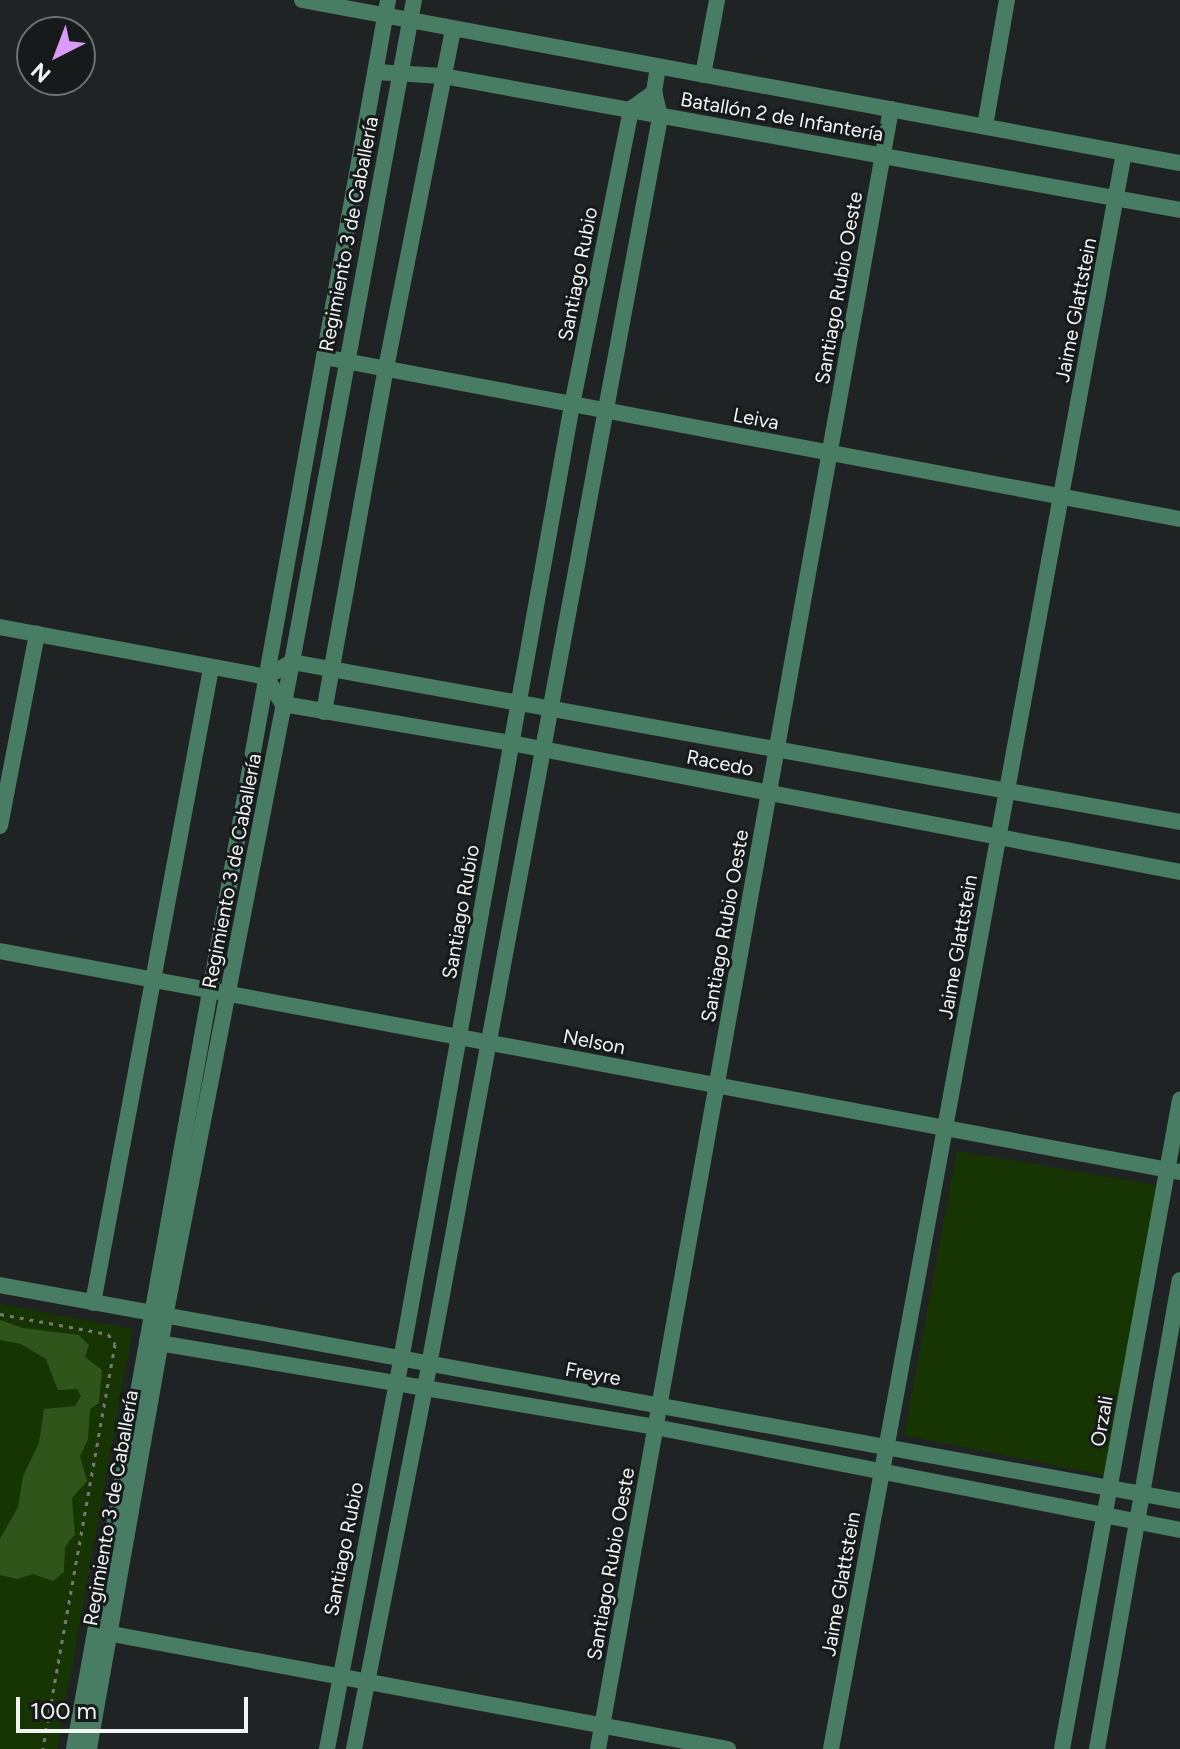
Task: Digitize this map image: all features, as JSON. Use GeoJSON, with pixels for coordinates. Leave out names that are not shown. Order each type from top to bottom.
{"type":"FeatureCollection","features":[{"type":"Feature","properties":{"kind":"street","name":"Batallón 2 de Infantería"},"geometry":{"type":"LineString","coordinates":[[302,0],[387,8],[411,21],[1180,163]]}},
{"type":"Feature","properties":{"kind":"street"},"geometry":{"type":"LineString","coordinates":[[372,0],[387,8]]}},
{"type":"Feature","properties":{"kind":"street","name":"Regimiento 3 de Caballería"},"geometry":{"type":"LineString","coordinates":[[89,1749],[102,1633],[153,1341],[229,995],[414,0]]}},
{"type":"Feature","properties":{"kind":"street"},"geometry":{"type":"LineString","coordinates":[[703,75],[717,0]]}},
{"type":"Feature","properties":{"kind":"street"},"geometry":{"type":"LineString","coordinates":[[985,126],[1007,0]]}},
{"type":"Feature","properties":{"kind":"street","name":"Regimiento 3 de Caballería"},"geometry":{"type":"LineString","coordinates":[[158,1315],[208,992],[387,8]]}},
{"type":"Feature","properties":{"kind":"street"},"geometry":{"type":"LineString","coordinates":[[324,712],[386,368],[453,29]]}},
{"type":"Feature","properties":{"kind":"street"},"geometry":{"type":"LineString","coordinates":[[354,1749],[429,1365],[660,117],[654,92],[658,67]]}},
{"type":"Feature","properties":{"kind":"street","name":"Batallón 2 de Infantería"},"geometry":{"type":"LineString","coordinates":[[376,72],[401,70],[443,76],[1180,210]]}},
{"type":"Feature","properties":{"kind":"street"},"geometry":{"type":"LineString","coordinates":[[631,109],[654,92]]}},
{"type":"Feature","properties":{"kind":"street","name":"Santiago Rubio"},"geometry":{"type":"LineString","coordinates":[[327,1749],[460,1037],[572,405],[631,109]]}},
{"type":"Feature","properties":{"kind":"street","name":"Santiago Rubio Oeste"},"geometry":{"type":"LineString","coordinates":[[598,1749],[891,109]]}},
{"type":"Feature","properties":{"kind":"street","name":"Jaime Glattstein"},"geometry":{"type":"LineString","coordinates":[[831,1749],[1124,153]]}},
{"type":"Feature","properties":{"kind":"street","name":"Leiva"},"geometry":{"type":"LineString","coordinates":[[324,357],[1180,519]]}},
{"type":"Feature","properties":{"kind":"street"},"geometry":{"type":"LineString","coordinates":[[0,627],[266,677],[292,662]]}},
{"type":"Feature","properties":{"kind":"street"},"geometry":{"type":"LineString","coordinates":[[0,826],[37,634]]}},
{"type":"Feature","properties":{"kind":"street","name":"Racedo"},"geometry":{"type":"LineString","coordinates":[[292,662],[550,706],[1180,822]]}},
{"type":"Feature","properties":{"kind":"street"},"geometry":{"type":"LineString","coordinates":[[93,1303],[211,668]]}},
{"type":"Feature","properties":{"kind":"street"},"geometry":{"type":"LineString","coordinates":[[266,677],[283,704]]}},
{"type":"Feature","properties":{"kind":"street","name":"Racedo"},"geometry":{"type":"LineString","coordinates":[[283,704],[511,743],[1180,872]]}},
{"type":"Feature","properties":{"kind":"street","name":"Nelson"},"geometry":{"type":"LineString","coordinates":[[0,951],[1174,1171]]}},
{"type":"Feature","properties":{"kind":"street","name":"Orzali"},"geometry":{"type":"LineString","coordinates":[[1062,1749],[1174,1171],[1180,1100]]}},
{"type":"Feature","properties":{"kind":"street"},"geometry":{"type":"LineString","coordinates":[[1097,1749],[1180,1280]]}},
{"type":"Feature","properties":{"kind":"street","name":"Freyre"},"geometry":{"type":"LineString","coordinates":[[0,1285],[1180,1501]]}},
{"type":"Feature","properties":{"kind":"street","name":"Freyre"},"geometry":{"type":"LineString","coordinates":[[153,1341],[655,1427],[1180,1530]]}},
{"type":"Feature","properties":{"kind":"street"},"geometry":{"type":"LineString","coordinates":[[102,1633],[728,1749]]}},
{"type":"Feature","properties":{"kind":"street","name":"Regimiento 3 de Caballería"},"geometry":{"type":"LineString","coordinates":[[74,1749],[102,1633]]}},
{"type":"Feature","properties":{"kind":"path"},"geometry":{"type":"LineString","coordinates":[[0,1314],[108,1334],[115,1344],[43,1749]]}},
{"type":"Feature","properties":{"kind":"green space"},"geometry":{"type":"Polygon","coordinates":[[[957,1151],[1157,1185],[1107,1476],[904,1435],[957,1151]]]}},
{"type":"Feature","properties":{"kind":"green space"},"geometry":{"type":"Polygon","coordinates":[[[0,1304],[133,1329],[57,1749],[0,1749],[0,1304]]]}},
{"type":"Feature","properties":{"kind":"green space"},"geometry":{"type":"Polygon","coordinates":[[[0,1320],[23,1328],[79,1335],[89,1345],[85,1357],[102,1370],[99,1403],[90,1409],[88,1439],[80,1456],[87,1481],[72,1498],[75,1534],[65,1547],[64,1572],[53,1581],[33,1574],[17,1579],[0,1575],[0,1539],[18,1507],[23,1476],[39,1443],[44,1409],[75,1406],[81,1396],[77,1389],[58,1390],[46,1359],[21,1344],[0,1340],[0,1320]]]}}]}
